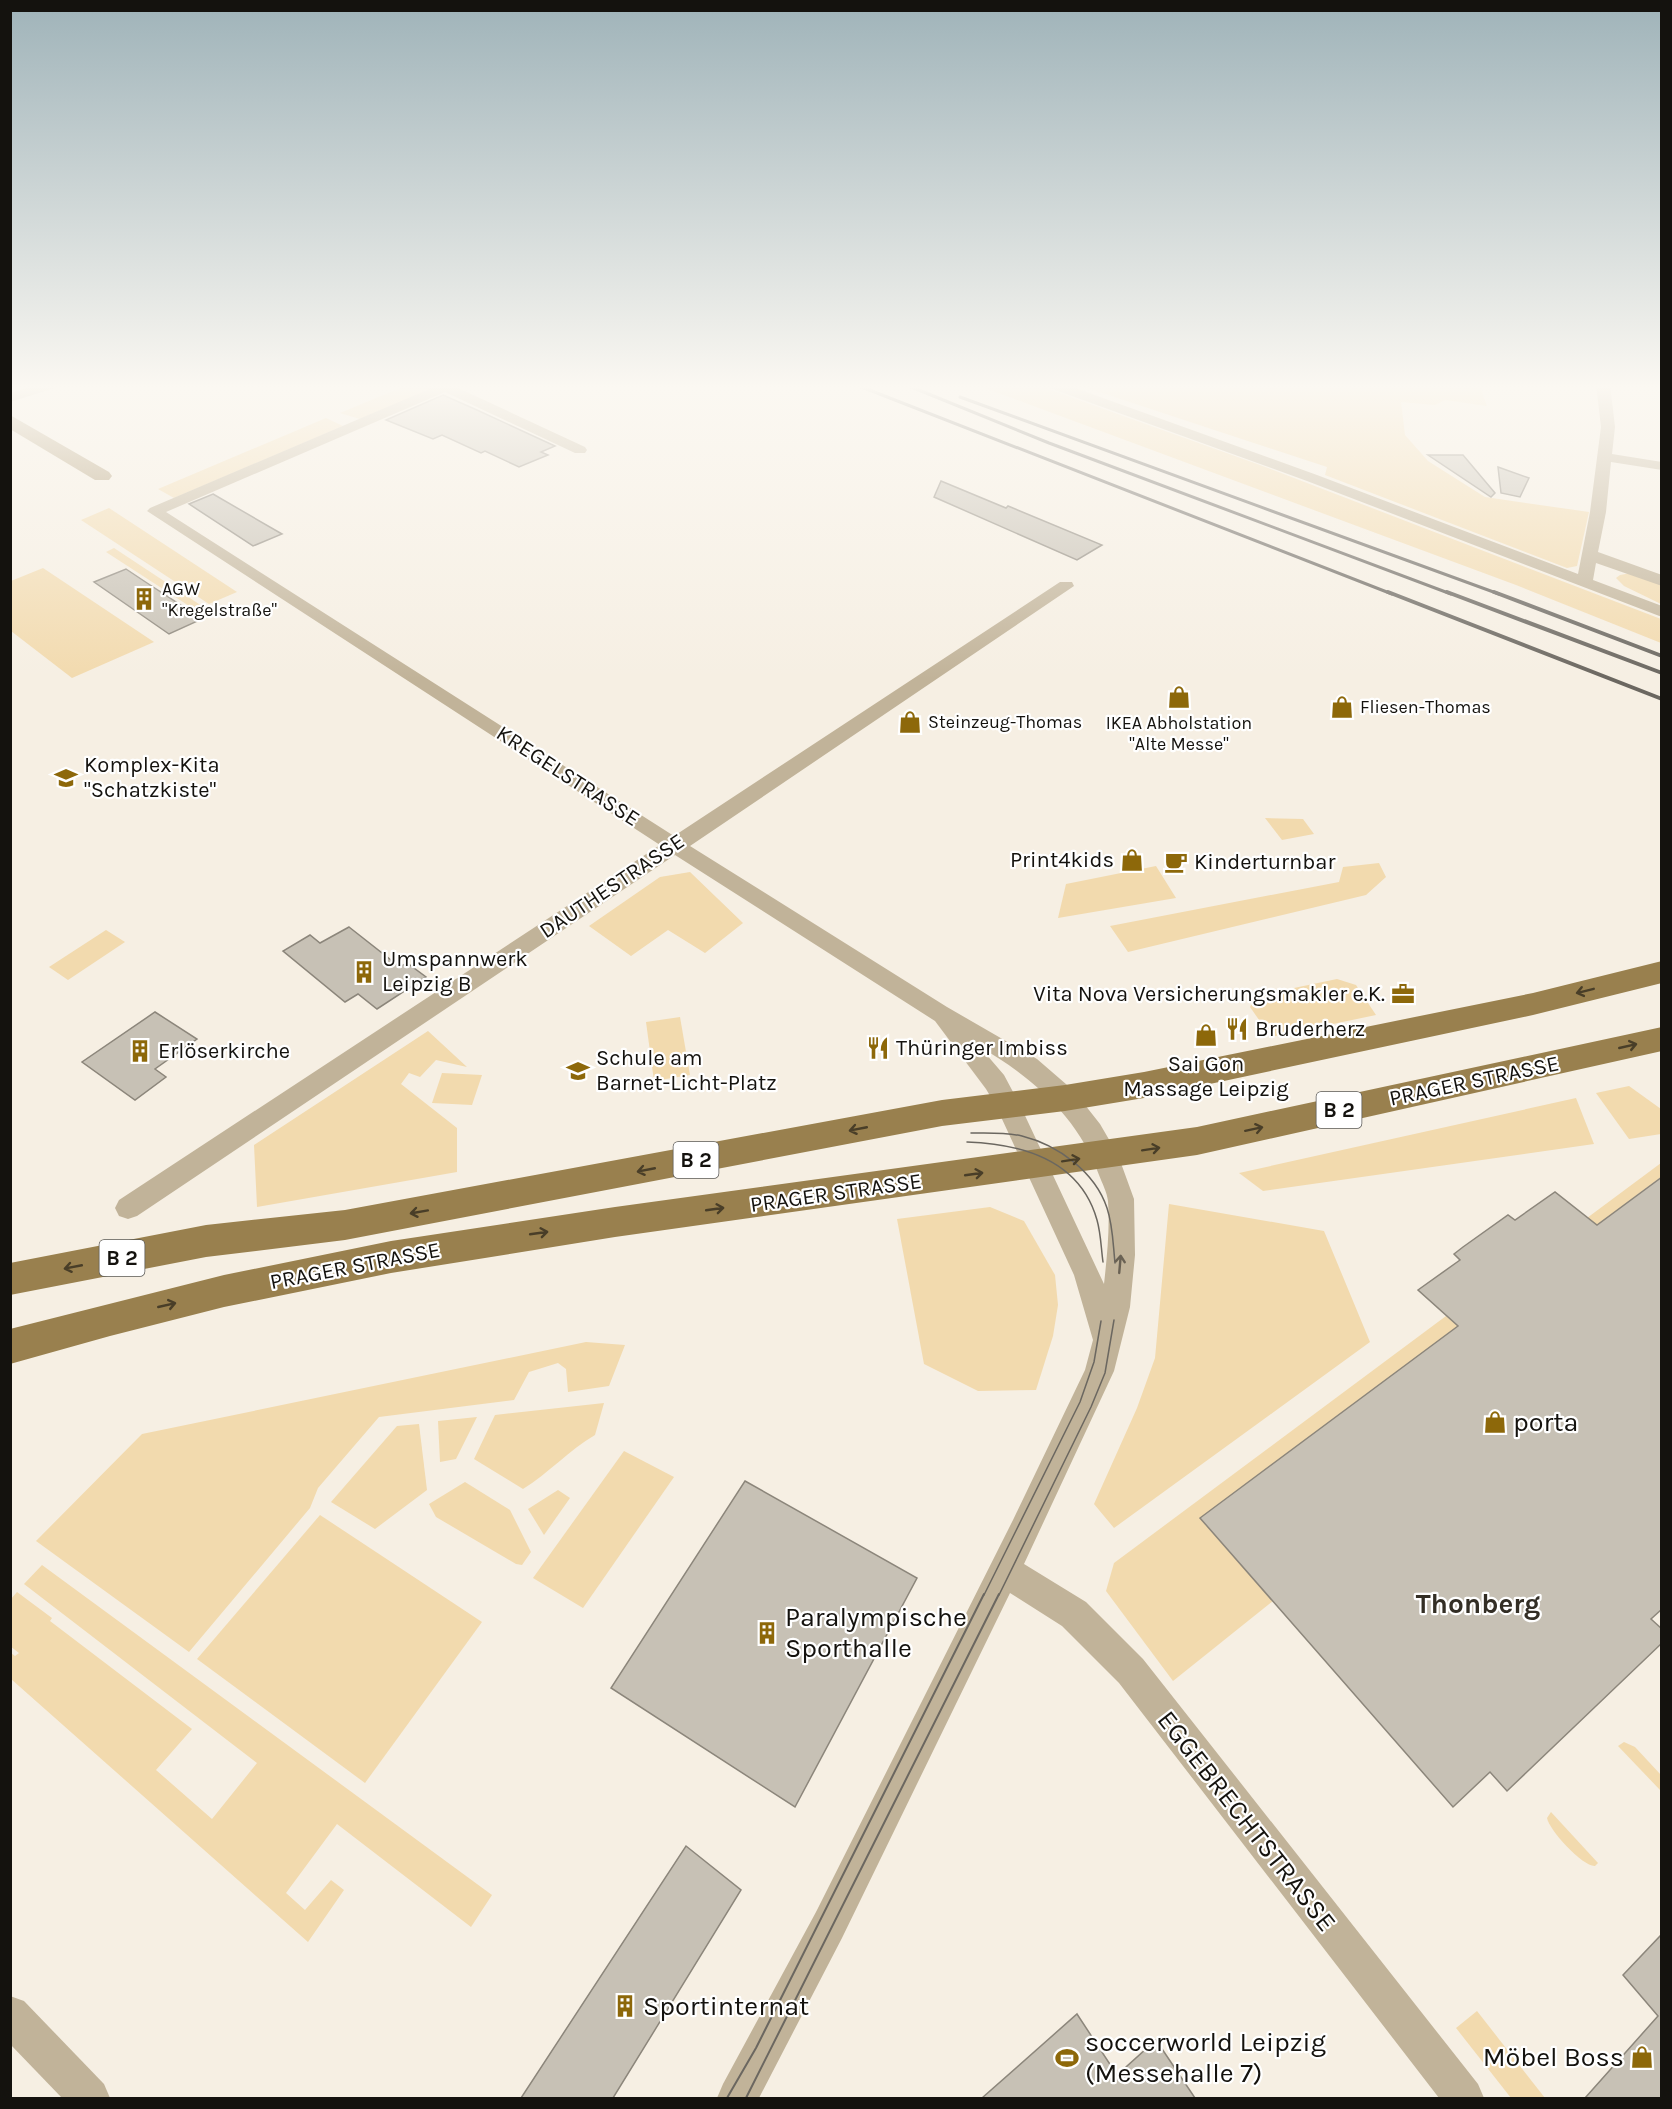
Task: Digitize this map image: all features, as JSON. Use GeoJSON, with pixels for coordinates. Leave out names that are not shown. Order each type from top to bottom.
{"type":"FeatureCollection","features":[{"type":"Feature","properties":{"kind":"main road","name":"PRAGER STRASSE"},"geometry":{"type":"LineString","coordinates":[[10,1279],[206,1241],[345,1225],[942,1113],[1065,1098],[1144,1085],[1533,1004],[1662,972]]}},
{"type":"Feature","properties":{"kind":"main road","name":"PRAGER STRASSE"},"geometry":{"type":"LineString","coordinates":[[10,1347],[110,1318],[189,1299],[391,1257],[615,1222],[1030,1151],[1098,1143],[1197,1141],[1662,1039]]}},
{"type":"Feature","properties":{"kind":"street","name":"KREGELSTRASSE"},"geometry":{"type":"LineString","coordinates":[[221,482],[155,511],[674,845],[939,1013],[1028,1065],[1065,1098],[1098,1143],[1121,1199],[1122,1221],[1116,1307],[1099,1371],[1085,1404],[829,1925],[737,2098]]}},
{"type":"Feature","properties":{"kind":"street"},"geometry":{"type":"LineString","coordinates":[[1323,482],[1662,612]]}},
{"type":"Feature","properties":{"kind":"street"},"geometry":{"type":"LineString","coordinates":[[1584,583],[1601,482]]}},
{"type":"Feature","properties":{"kind":"street"},"geometry":{"type":"LineString","coordinates":[[1590,555],[1662,581]]}},
{"type":"Feature","properties":{"kind":"street","name":"DAUTHESTRASSE"},"geometry":{"type":"LineString","coordinates":[[128,1208],[1066,586]]}},
{"type":"Feature","properties":{"kind":"street"},"geometry":{"type":"LineString","coordinates":[[939,1013],[995,1082],[1008,1105],[1088,1275],[1107,1339]]}},
{"type":"Feature","properties":{"kind":"street","name":"EGGEBRECHTSTRASSE"},"geometry":{"type":"LineString","coordinates":[[1004,1570],[1074,1614],[1131,1671],[1464,2098]]}},
{"type":"Feature","properties":{"kind":"street"},"geometry":{"type":"LineString","coordinates":[[10,2015],[90,2098]]}},
{"type":"Feature","properties":{"kind":"shaded area"},"geometry":{"type":"Polygon","coordinates":[[[174,482],[211,482],[174,498],[158,489],[174,482]]]}},
{"type":"Feature","properties":{"kind":"shaded area"},"geometry":{"type":"Polygon","coordinates":[[[1239,482],[1305,482],[1661,619],[1661,643],[1516,585],[1239,482]]]}},
{"type":"Feature","properties":{"kind":"shaded area"},"geometry":{"type":"Polygon","coordinates":[[[1344,482],[1462,482],[1485,497],[1589,512],[1577,566],[1567,568],[1344,482]]]}},
{"type":"Feature","properties":{"kind":"shaded area"},"geometry":{"type":"Polygon","coordinates":[[[109,508],[237,592],[209,604],[81,520],[109,508]]]}},
{"type":"Feature","properties":{"kind":"shaded area"},"geometry":{"type":"Polygon","coordinates":[[[114,548],[211,612],[203,615],[106,552],[114,548]]]}},
{"type":"Feature","properties":{"kind":"shaded area"},"geometry":{"type":"Polygon","coordinates":[[[43,568],[154,642],[72,678],[11,631],[11,581],[43,568]]]}},
{"type":"Feature","properties":{"kind":"shaded area"},"geometry":{"type":"Polygon","coordinates":[[[1631,573],[1661,584],[1661,604],[1624,586],[1616,578],[1631,573]]]}},
{"type":"Feature","properties":{"kind":"shaded area"},"geometry":{"type":"Polygon","coordinates":[[[1265,818],[1303,819],[1314,834],[1282,840],[1265,818]]]}},
{"type":"Feature","properties":{"kind":"shaded area"},"geometry":{"type":"Polygon","coordinates":[[[1379,863],[1386,877],[1366,895],[1128,952],[1110,926],[1339,882],[1343,867],[1379,863]]]}},
{"type":"Feature","properties":{"kind":"shaded area"},"geometry":{"type":"Polygon","coordinates":[[[1156,866],[1176,898],[1058,918],[1066,884],[1156,866]]]}},
{"type":"Feature","properties":{"kind":"shaded area"},"geometry":{"type":"Polygon","coordinates":[[[690,872],[743,923],[705,953],[668,930],[631,956],[589,926],[660,877],[690,872]]]}},
{"type":"Feature","properties":{"kind":"shaded area"},"geometry":{"type":"Polygon","coordinates":[[[106,930],[125,942],[68,980],[49,967],[106,930]]]}},
{"type":"Feature","properties":{"kind":"shaded area"},"geometry":{"type":"Polygon","coordinates":[[[1337,979],[1356,985],[1376,1015],[1271,1037],[1250,1007],[1256,996],[1337,979]]]}},
{"type":"Feature","properties":{"kind":"shaded area"},"geometry":{"type":"Polygon","coordinates":[[[680,1017],[690,1075],[654,1081],[646,1022],[680,1017]]]}},
{"type":"Feature","properties":{"kind":"shaded area"},"geometry":{"type":"Polygon","coordinates":[[[428,1031],[467,1067],[436,1060],[420,1077],[409,1073],[401,1084],[457,1128],[457,1172],[257,1207],[254,1145],[428,1031]]]}},
{"type":"Feature","properties":{"kind":"shaded area"},"geometry":{"type":"Polygon","coordinates":[[[442,1073],[482,1075],[472,1105],[432,1103],[442,1073]]]}},
{"type":"Feature","properties":{"kind":"shaded area"},"geometry":{"type":"Polygon","coordinates":[[[1629,1086],[1661,1109],[1661,1134],[1629,1139],[1596,1093],[1629,1086]]]}},
{"type":"Feature","properties":{"kind":"shaded area"},"geometry":{"type":"Polygon","coordinates":[[[1576,1098],[1594,1144],[1263,1191],[1239,1173],[1576,1098]]]}},
{"type":"Feature","properties":{"kind":"shaded area"},"geometry":{"type":"Polygon","coordinates":[[[1661,1163],[1661,1177],[1597,1225],[1587,1218],[1661,1163]]]}},
{"type":"Feature","properties":{"kind":"shaded area"},"geometry":{"type":"Polygon","coordinates":[[[1169,1204],[1324,1231],[1370,1342],[1114,1528],[1094,1504],[1137,1408],[1155,1358],[1169,1204]]]}},
{"type":"Feature","properties":{"kind":"shaded area"},"geometry":{"type":"Polygon","coordinates":[[[990,1207],[1024,1221],[1055,1275],[1058,1305],[1053,1336],[1036,1390],[978,1391],[924,1364],[897,1219],[990,1207]]]}},
{"type":"Feature","properties":{"kind":"shaded area"},"geometry":{"type":"Polygon","coordinates":[[[1446,1316],[1458,1326],[1273,1601],[1173,1681],[1106,1591],[1114,1563],[1446,1316]]]}},
{"type":"Feature","properties":{"kind":"shaded area"},"geometry":{"type":"Polygon","coordinates":[[[586,1342],[625,1345],[609,1386],[568,1392],[566,1369],[558,1363],[529,1372],[514,1400],[379,1417],[318,1488],[310,1508],[189,1652],[36,1541],[142,1434],[586,1342]]]}},
{"type":"Feature","properties":{"kind":"shaded area"},"geometry":{"type":"Polygon","coordinates":[[[604,1403],[595,1435],[523,1489],[474,1459],[495,1415],[604,1403]]]}},
{"type":"Feature","properties":{"kind":"shaded area"},"geometry":{"type":"Polygon","coordinates":[[[477,1417],[456,1459],[440,1462],[438,1421],[477,1417]]]}},
{"type":"Feature","properties":{"kind":"shaded area"},"geometry":{"type":"Polygon","coordinates":[[[419,1424],[427,1490],[375,1529],[331,1502],[397,1426],[419,1424]]]}},
{"type":"Feature","properties":{"kind":"shaded area"},"geometry":{"type":"Polygon","coordinates":[[[624,1451],[674,1477],[583,1608],[533,1578],[624,1451]]]}},
{"type":"Feature","properties":{"kind":"shaded area"},"geometry":{"type":"Polygon","coordinates":[[[465,1482],[510,1510],[531,1552],[522,1565],[516,1564],[436,1517],[429,1504],[465,1482]]]}},
{"type":"Feature","properties":{"kind":"shaded area"},"geometry":{"type":"Polygon","coordinates":[[[558,1490],[570,1498],[544,1535],[528,1509],[558,1490]]]}},
{"type":"Feature","properties":{"kind":"shaded area"},"geometry":{"type":"Polygon","coordinates":[[[320,1515],[482,1622],[365,1783],[197,1659],[320,1515]]]}},
{"type":"Feature","properties":{"kind":"shaded area"},"geometry":{"type":"Polygon","coordinates":[[[42,1565],[492,1895],[471,1927],[337,1824],[286,1893],[305,1910],[331,1880],[344,1890],[308,1942],[11,1679],[11,1653],[15,1656],[19,1653],[10,1646],[11,1599],[17,1592],[52,1618],[50,1621],[192,1729],[156,1770],[212,1819],[257,1763],[24,1584],[42,1565]]]}},
{"type":"Feature","properties":{"kind":"shaded area"},"geometry":{"type":"Polygon","coordinates":[[[1624,1742],[1635,1747],[1661,1775],[1661,1791],[1618,1746],[1624,1742]]]}},
{"type":"Feature","properties":{"kind":"shaded area"},"geometry":{"type":"Polygon","coordinates":[[[1551,1812],[1598,1863],[1595,1866],[1583,1861],[1560,1839],[1547,1818],[1551,1812]]]}},
{"type":"Feature","properties":{"kind":"shaded area"},"geometry":{"type":"Polygon","coordinates":[[[1477,2011],[1545,2098],[1511,2098],[1456,2028],[1477,2011]]]}},
{"type":"Feature","properties":{"kind":"building"},"geometry":{"type":"Polygon","coordinates":[[[940,482],[944,482],[1102,545],[1077,560],[934,497],[940,482]]]}},
{"type":"Feature","properties":{"kind":"building"},"geometry":{"type":"Polygon","coordinates":[[[1469,482],[1486,482],[1495,493],[1491,497],[1469,482]]]}},
{"type":"Feature","properties":{"kind":"building"},"geometry":{"type":"Polygon","coordinates":[[[1500,482],[1527,482],[1520,497],[1501,493],[1500,482]]]}},
{"type":"Feature","properties":{"kind":"building"},"geometry":{"type":"Polygon","coordinates":[[[213,494],[282,534],[253,546],[189,504],[213,494]]]}},
{"type":"Feature","properties":{"kind":"building","name":"AGW \"Kregelstraße\""},"geometry":{"type":"Polygon","coordinates":[[[126,569],[202,619],[169,634],[94,582],[126,569]]]}},
{"type":"Feature","properties":{"kind":"building","name":"Umspannwerk Leipzig B"},"geometry":{"type":"Polygon","coordinates":[[[349,927],[400,967],[407,963],[426,977],[377,1009],[358,994],[345,1002],[283,951],[310,935],[320,943],[349,927]]]}},
{"type":"Feature","properties":{"kind":"building","name":"Erlöserkirche"},"geometry":{"type":"Polygon","coordinates":[[[155,1012],[197,1039],[155,1069],[166,1077],[135,1100],[82,1062],[155,1012]]]}},
{"type":"Feature","properties":{"kind":"building","name":"porta"},"geometry":{"type":"Polygon","coordinates":[[[1662,1177],[1662,1609],[1651,1619],[1662,1629],[1662,1643],[1507,1791],[1490,1772],[1453,1807],[1200,1518],[1458,1326],[1418,1290],[1460,1260],[1454,1254],[1463,1247],[1508,1215],[1515,1220],[1555,1192],[1597,1225],[1662,1177]]]}},
{"type":"Feature","properties":{"kind":"building","name":"Paralympische Sporthalle"},"geometry":{"type":"Polygon","coordinates":[[[745,1481],[917,1578],[795,1807],[611,1688],[745,1481]]]}},
{"type":"Feature","properties":{"kind":"building","name":"Sportinternat"},"geometry":{"type":"Polygon","coordinates":[[[686,1846],[741,1890],[613,2098],[521,2098],[686,1846]]]}},
{"type":"Feature","properties":{"kind":"building","name":"Möbel Boss"},"geometry":{"type":"Polygon","coordinates":[[[1662,1934],[1662,2098],[1585,2098],[1658,2016],[1623,1975],[1662,1934]]]}},
{"type":"Feature","properties":{"kind":"building","name":"soccerworld Leipzig (Messehalle 7)"},"geometry":{"type":"Polygon","coordinates":[[[1077,2014],[1117,2075],[1156,2040],[1195,2098],[982,2098],[1077,2014]]]}},
{"type":"Feature","properties":{"kind":"tram line"},"geometry":{"type":"LineString","coordinates":[[971,1133],[1003,1133],[1022,1136],[1049,1146],[1074,1162],[1094,1183],[1107,1208],[1112,1228],[1115,1263]]}},
{"type":"Feature","properties":{"kind":"tram line"},"geometry":{"type":"LineString","coordinates":[[967,1142],[988,1143],[1028,1152],[1047,1159],[1063,1169],[1089,1200],[1097,1220],[1103,1262]]}},
{"type":"Feature","properties":{"kind":"tram line"},"geometry":{"type":"LineString","coordinates":[[999,1595],[1091,1407],[1105,1373],[1114,1320]]}},
{"type":"Feature","properties":{"kind":"tram line"},"geometry":{"type":"LineString","coordinates":[[984,1595],[1080,1402],[1094,1362],[1101,1321]]}},
{"type":"Feature","properties":{"kind":"tram line"},"geometry":{"type":"LineString","coordinates":[[727,2098],[756,2048],[984,1594]]}},
{"type":"Feature","properties":{"kind":"tram line"},"geometry":{"type":"LineString","coordinates":[[746,2098],[999,1594]]}},
{"type":"Feature","properties":{"kind":"railway"},"geometry":{"type":"LineString","coordinates":[[1106,482],[1392,594]]}},
{"type":"Feature","properties":{"kind":"railway"},"geometry":{"type":"LineString","coordinates":[[1154,482],[1451,594]]}},
{"type":"Feature","properties":{"kind":"railway"},"geometry":{"type":"LineString","coordinates":[[1194,482],[1499,594]]}},
{"type":"Feature","properties":{"kind":"railway"},"geometry":{"type":"LineString","coordinates":[[1388,592],[1662,699]]}},
{"type":"Feature","properties":{"kind":"railway"},"geometry":{"type":"LineString","coordinates":[[1447,592],[1662,673]]}},
{"type":"Feature","properties":{"kind":"railway"},"geometry":{"type":"LineString","coordinates":[[1494,592],[1662,656]]}},
{"type":"Feature","properties":{"kind":"place","name":"AGW \"Kregelstraße\""},"geometry":{"type":"Point","coordinates":[144,599]}},
{"type":"Feature","properties":{"kind":"place","name":"IKEA Abholstation \"Alte Messe\""},"geometry":{"type":"Point","coordinates":[1179,697]}},
{"type":"Feature","properties":{"kind":"place","name":"Fliesen-Thomas"},"geometry":{"type":"Point","coordinates":[1342,707]}},
{"type":"Feature","properties":{"kind":"place","name":"Steinzeug-Thomas"},"geometry":{"type":"Point","coordinates":[910,722]}},
{"type":"Feature","properties":{"kind":"place","name":"Komplex-Kita \"Schatzkiste\""},"geometry":{"type":"Point","coordinates":[66,778]}},
{"type":"Feature","properties":{"kind":"place","name":"Print4kids"},"geometry":{"type":"Point","coordinates":[1132,860]}},
{"type":"Feature","properties":{"kind":"place","name":"Kinderturnbar"},"geometry":{"type":"Point","coordinates":[1176,862]}},
{"type":"Feature","properties":{"kind":"place","name":"Umspannwerk Leipzig B"},"geometry":{"type":"Point","coordinates":[364,972]}},
{"type":"Feature","properties":{"kind":"place","name":"Vita Nova Versicherungsmakler e.K."},"geometry":{"type":"Point","coordinates":[1403,994]}},
{"type":"Feature","properties":{"kind":"place","name":"Bruderherz"},"geometry":{"type":"Point","coordinates":[1237,1029]}},
{"type":"Feature","properties":{"kind":"place","name":"Sai Gon Massage Leipzig"},"geometry":{"type":"Point","coordinates":[1206,1035]}},
{"type":"Feature","properties":{"kind":"place","name":"Thüringer Imbiss"},"geometry":{"type":"Point","coordinates":[878,1048]}},
{"type":"Feature","properties":{"kind":"place","name":"Erlöserkirche"},"geometry":{"type":"Point","coordinates":[140,1051]}},
{"type":"Feature","properties":{"kind":"place","name":"Schule am Barnet-Licht-Platz"},"geometry":{"type":"Point","coordinates":[578,1071]}},
{"type":"Feature","properties":{"kind":"place","name":"porta"},"geometry":{"type":"Point","coordinates":[1495,1422]}},
{"type":"Feature","properties":{"kind":"place","name":"Paralympische Sporthalle"},"geometry":{"type":"Point","coordinates":[767,1633]}},
{"type":"Feature","properties":{"kind":"place","name":"Sportinternat"},"geometry":{"type":"Point","coordinates":[625,2006]}},
{"type":"Feature","properties":{"kind":"place","name":"Möbel Boss"},"geometry":{"type":"Point","coordinates":[1642,2057]}},
{"type":"Feature","properties":{"kind":"place","name":"soccerworld Leipzig (Messehalle 7)"},"geometry":{"type":"Point","coordinates":[1067,2058]}},
{"type":"Feature","properties":{"kind":"district","name":"Thonberg"},"geometry":{"type":"Point","coordinates":[1478,1603]}}]}
